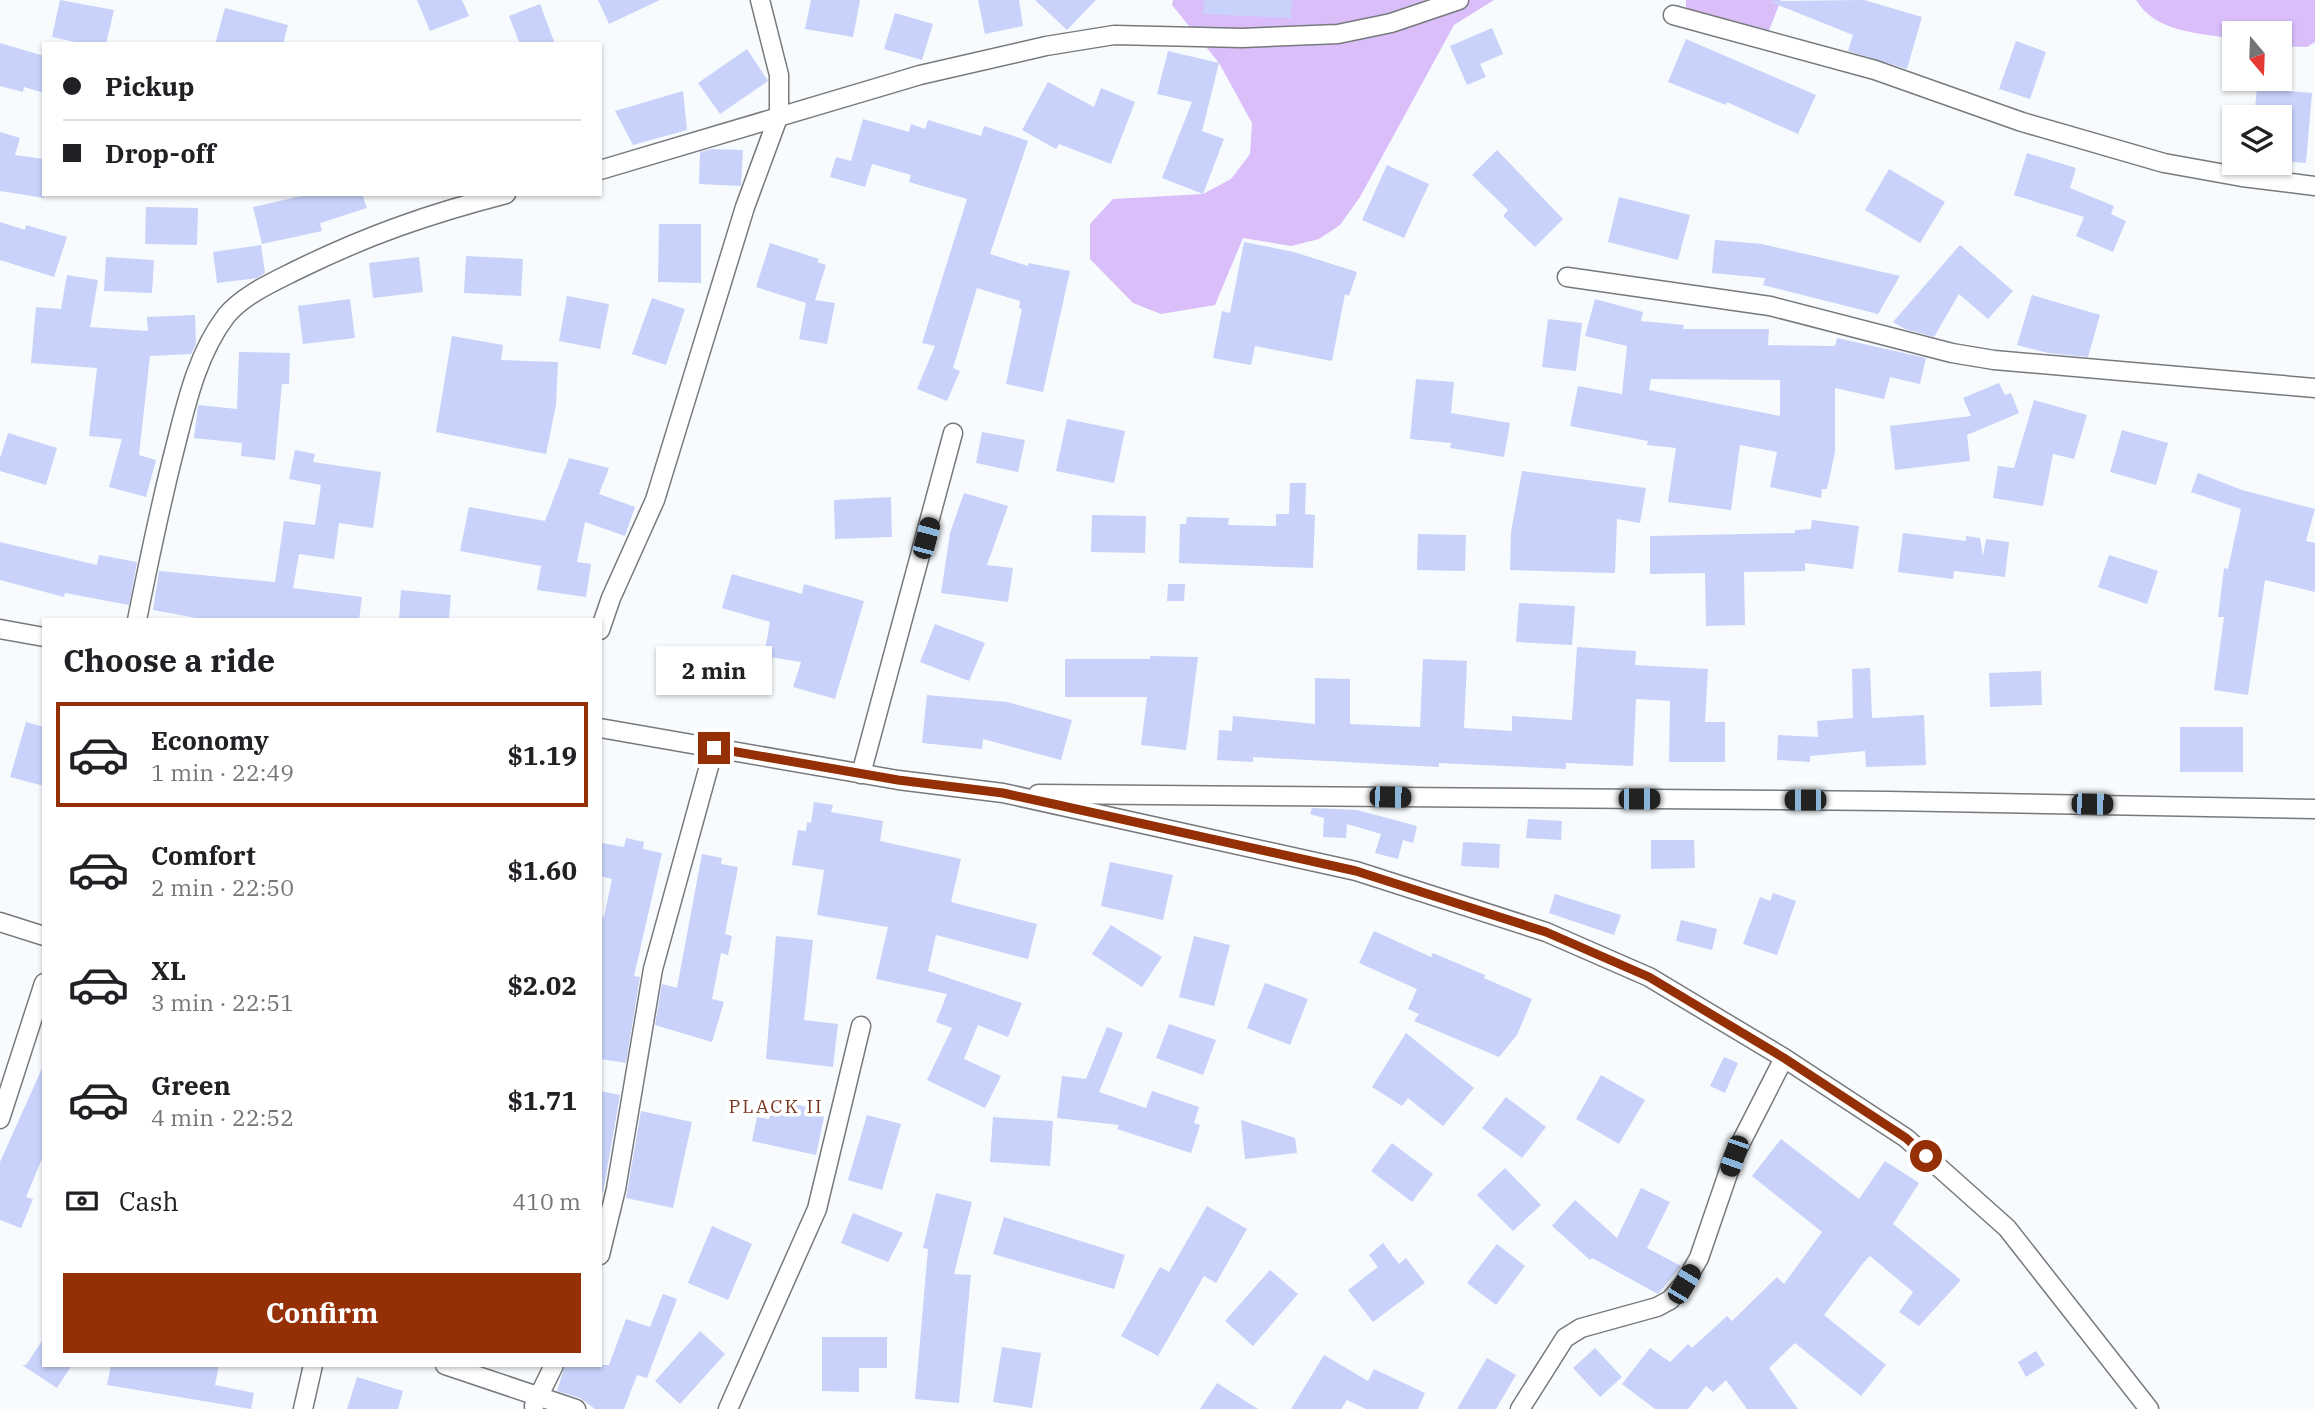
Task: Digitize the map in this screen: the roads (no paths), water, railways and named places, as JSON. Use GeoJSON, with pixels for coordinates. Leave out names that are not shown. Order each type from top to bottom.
{"type":"FeatureCollection","features":[{"type":"Feature","properties":{"kind":"street"},"geometry":{"type":"LineString","coordinates":[[602,624],[655,500],[745,207],[779,115],[779,75],[760,0]]}},
{"type":"Feature","properties":{"kind":"street"},"geometry":{"type":"LineString","coordinates":[[602,169],[920,75],[1046,46],[1114,35],[1242,37],[1338,34],[1391,23],[1459,0]]}},
{"type":"Feature","properties":{"kind":"street"},"geometry":{"type":"LineString","coordinates":[[1673,15],[1875,70],[2022,122],[2164,163],[2315,186]]}},
{"type":"Feature","properties":{"kind":"street"},"geometry":{"type":"LineString","coordinates":[[137,618],[159,509],[182,419],[199,364],[227,316],[246,299],[278,280],[360,239],[422,216],[498,196]]}},
{"type":"Feature","properties":{"kind":"street"},"geometry":{"type":"LineString","coordinates":[[1567,277],[1770,306],[1952,353],[1994,360],[2315,388]]}},
{"type":"Feature","properties":{"kind":"street"},"geometry":{"type":"LineString","coordinates":[[861,774],[953,433]]}},
{"type":"Feature","properties":{"kind":"street"},"geometry":{"type":"LineString","coordinates":[[0,629],[42,637]]}},
{"type":"Feature","properties":{"kind":"street"},"geometry":{"type":"LineString","coordinates":[[602,728],[861,774],[1003,793],[1356,871],[1546,932],[1649,977],[1784,1058],[1906,1138],[2007,1228],[2149,1409]]}},
{"type":"Feature","properties":{"kind":"street"},"geometry":{"type":"LineString","coordinates":[[602,1247],[616,1189],[653,970],[714,748]]}},
{"type":"Feature","properties":{"kind":"street"},"geometry":{"type":"LineString","coordinates":[[1003,793],[1874,801],[2315,809]]}},
{"type":"Feature","properties":{"kind":"street"},"geometry":{"type":"LineString","coordinates":[[0,922],[42,935]]}},
{"type":"Feature","properties":{"kind":"street"},"geometry":{"type":"LineString","coordinates":[[0,1119],[42,989]]}},
{"type":"Feature","properties":{"kind":"street"},"geometry":{"type":"LineString","coordinates":[[728,1409],[817,1209],[861,1026]]}},
{"type":"Feature","properties":{"kind":"street"},"geometry":{"type":"LineString","coordinates":[[1520,1409],[1546,1362],[1565,1338],[1581,1328],[1657,1307],[1670,1300],[1684,1284],[1699,1258],[1734,1156],[1784,1058]]}},
{"type":"Feature","properties":{"kind":"street"},"geometry":{"type":"LineString","coordinates":[[303,1409],[313,1367]]}},
{"type":"Feature","properties":{"kind":"street"},"geometry":{"type":"LineString","coordinates":[[450,1367],[535,1403],[576,1409]]}},
{"type":"Feature","properties":{"kind":"street"},"geometry":{"type":"LineString","coordinates":[[535,1403],[553,1367]]}},
{"type":"Feature","properties":{"kind":"district","name":"PLACK II"},"geometry":{"type":"Point","coordinates":[776,1106]}}]}
